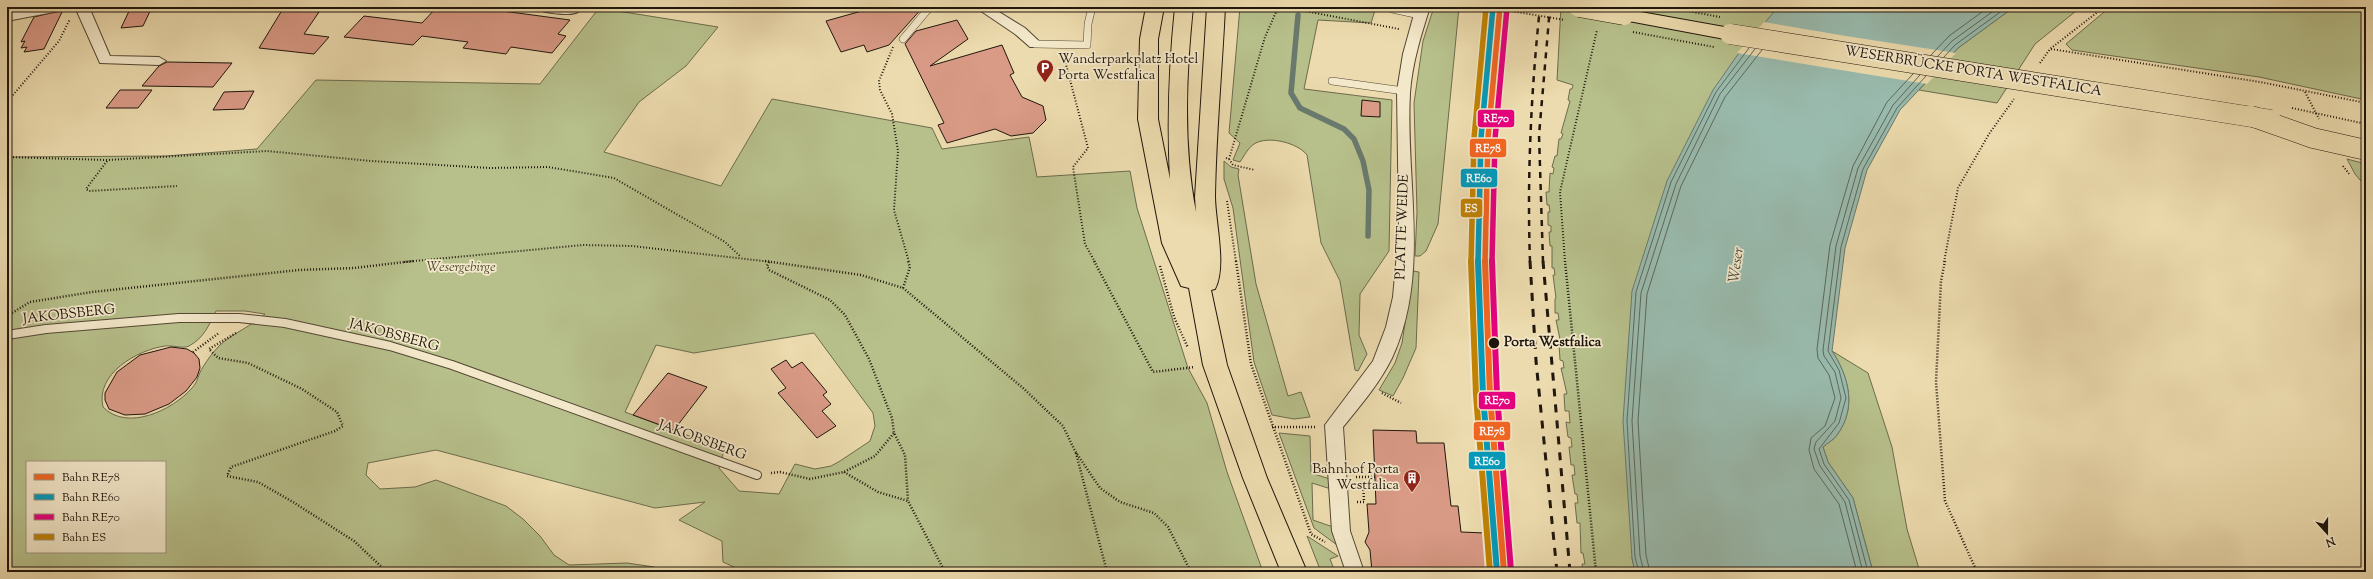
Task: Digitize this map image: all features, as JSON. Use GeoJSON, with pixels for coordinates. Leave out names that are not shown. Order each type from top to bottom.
{"type":"FeatureCollection","features":[{"type":"Feature","properties":{"kind":"main road"},"geometry":{"type":"LineString","coordinates":[[1155,7],[1149,39],[1148,119],[1174,243],[1205,316]]}},
{"type":"Feature","properties":{"kind":"main road"},"geometry":{"type":"LineString","coordinates":[[1184,7],[1178,64],[1177,116],[1181,189],[1205,316],[1218,373],[1255,478],[1294,572]]}},
{"type":"Feature","properties":{"kind":"main road"},"geometry":{"type":"LineString","coordinates":[[1205,316],[1209,245],[1205,197],[1216,7]]}},
{"type":"Feature","properties":{"kind":"main road","name":"WESERBRÜCKE PORTA WESTFALICA"},"geometry":{"type":"LineString","coordinates":[[1579,7],[1917,65],[2251,116],[2366,141]]}},
{"type":"Feature","properties":{"kind":"main road"},"geometry":{"type":"LineString","coordinates":[[2251,116],[2313,138],[2366,150]]}},
{"type":"Feature","properties":{"kind":"street"},"geometry":{"type":"LineString","coordinates":[[7,17],[59,7]]}},
{"type":"Feature","properties":{"kind":"street"},"geometry":{"type":"LineString","coordinates":[[82,7],[105,60],[160,61]]}},
{"type":"Feature","properties":{"kind":"street"},"geometry":{"type":"LineString","coordinates":[[542,7],[572,11]]}},
{"type":"Feature","properties":{"kind":"street"},"geometry":{"type":"LineString","coordinates":[[982,7],[1020,31],[1035,44]]}},
{"type":"Feature","properties":{"kind":"street","name":"PLATTE WEIDE"},"geometry":{"type":"LineString","coordinates":[[1334,425],[1366,386],[1384,357],[1395,326],[1405,263],[1404,96],[1415,32],[1422,11]]}},
{"type":"Feature","properties":{"kind":"street"},"geometry":{"type":"LineString","coordinates":[[1334,425],[1340,531],[1353,565]]}},
{"type":"Feature","properties":{"kind":"lane"},"geometry":{"type":"LineString","coordinates":[[903,39],[930,7]]}},
{"type":"Feature","properties":{"kind":"lane"},"geometry":{"type":"LineString","coordinates":[[1035,44],[1087,45],[1088,24],[1092,7]]}},
{"type":"Feature","properties":{"kind":"lane"},"geometry":{"type":"LineString","coordinates":[[1393,7],[1392,9],[1422,11]]}},
{"type":"Feature","properties":{"kind":"lane"},"geometry":{"type":"LineString","coordinates":[[1332,81],[1404,96]]}},
{"type":"Feature","properties":{"kind":"lane","name":"JAKOBSBERG"},"geometry":{"type":"LineString","coordinates":[[7,335],[46,329],[179,318],[239,318],[285,323],[411,352],[452,365],[758,475]]}},
{"type":"Feature","properties":{"kind":"path"},"geometry":{"type":"LineString","coordinates":[[2037,67],[2050,49],[2104,7]]}},
{"type":"Feature","properties":{"kind":"path"},"geometry":{"type":"LineString","coordinates":[[1229,159],[1265,38],[1276,12],[1289,8],[1415,32]]}},
{"type":"Feature","properties":{"kind":"path"},"geometry":{"type":"LineString","coordinates":[[7,102],[59,41],[70,17]]}},
{"type":"Feature","properties":{"kind":"path"},"geometry":{"type":"LineString","coordinates":[[1596,572],[1568,295],[1560,192],[1597,28]]}},
{"type":"Feature","properties":{"kind":"path"},"geometry":{"type":"LineString","coordinates":[[902,288],[910,266],[894,210],[898,151],[892,114],[880,90],[879,81],[894,46],[903,39]]}},
{"type":"Feature","properties":{"kind":"path"},"geometry":{"type":"LineString","coordinates":[[1061,45],[1088,148],[1073,167],[1085,244],[1153,372],[1197,367]]}},
{"type":"Feature","properties":{"kind":"path"},"geometry":{"type":"LineString","coordinates":[[2050,49],[2260,82],[2366,103]]}},
{"type":"Feature","properties":{"kind":"path"},"geometry":{"type":"LineString","coordinates":[[1977,572],[1945,501],[1936,382],[1941,281],[1958,188],[1989,134],[2015,97]]}},
{"type":"Feature","properties":{"kind":"path"},"geometry":{"type":"LineString","coordinates":[[7,157],[107,160],[267,151],[371,161],[490,168],[548,167],[614,178],[725,242],[741,258]]}},
{"type":"Feature","properties":{"kind":"path"},"geometry":{"type":"LineString","coordinates":[[1221,158],[1229,159],[1233,165],[1255,170]]}},
{"type":"Feature","properties":{"kind":"path"},"geometry":{"type":"LineString","coordinates":[[107,160],[86,189],[89,191],[177,186]]}},
{"type":"Feature","properties":{"kind":"path"},"geometry":{"type":"LineString","coordinates":[[1226,198],[1230,210],[1234,255],[1251,364],[1272,427],[1311,534],[1353,565]]}},
{"type":"Feature","properties":{"kind":"path"},"geometry":{"type":"LineString","coordinates":[[7,316],[30,302],[92,292],[299,270],[406,264],[504,251],[584,245],[632,246],[741,258],[861,275],[902,288],[1029,394],[1063,426],[1075,451],[1100,488],[1120,502],[1154,513],[1168,527],[1191,572]]}},
{"type":"Feature","properties":{"kind":"path"},"geometry":{"type":"LineString","coordinates":[[769,262],[767,266],[769,270],[830,300],[845,315],[869,358],[892,418],[894,433],[905,455],[908,501],[945,572]]}},
{"type":"Feature","properties":{"kind":"path"},"geometry":{"type":"LineString","coordinates":[[193,352],[239,318]]}},
{"type":"Feature","properties":{"kind":"path"},"geometry":{"type":"LineString","coordinates":[[240,330],[209,349],[218,358],[248,363],[302,389],[337,412],[343,426],[335,431],[231,467],[227,476],[258,482],[292,502],[354,541],[386,572]]}},
{"type":"Feature","properties":{"kind":"path"},"geometry":{"type":"LineString","coordinates":[[1385,395],[1402,403]]}},
{"type":"Feature","properties":{"kind":"path"},"geometry":{"type":"LineString","coordinates":[[1272,427],[1308,428],[1334,425]]}},
{"type":"Feature","properties":{"kind":"path"},"geometry":{"type":"LineString","coordinates":[[758,475],[780,472],[810,479],[844,472],[875,456],[894,433]]}},
{"type":"Feature","properties":{"kind":"path"},"geometry":{"type":"LineString","coordinates":[[1075,451],[1107,572]]}},
{"type":"Feature","properties":{"kind":"path"},"geometry":{"type":"LineString","coordinates":[[844,472],[878,492],[908,501]]}},
{"type":"Feature","properties":{"kind":"path"},"geometry":{"type":"LineString","coordinates":[[1360,477],[1376,478]]}},
{"type":"Feature","properties":{"kind":"path"},"geometry":{"type":"LineString","coordinates":[[1363,480],[1364,500]]}},
{"type":"Feature","properties":{"kind":"green space"},"geometry":{"type":"Polygon","coordinates":[[[1240,7],[1376,7],[1371,23],[1318,20],[1304,89],[1392,100],[1389,251],[1360,294],[1359,335],[1367,354],[1358,371],[1355,370],[1340,281],[1321,243],[1307,155],[1297,147],[1290,144],[1275,140],[1267,140],[1254,144],[1246,152],[1240,162],[1233,160],[1240,143],[1229,133],[1240,7]]]}},
{"type":"Feature","properties":{"kind":"green space"},"geometry":{"type":"Polygon","coordinates":[[[1434,7],[1459,7],[1438,224],[1426,251],[1420,256],[1415,256],[1417,212],[1414,103],[1423,41],[1434,7]]]}},
{"type":"Feature","properties":{"kind":"green space"},"geometry":{"type":"Polygon","coordinates":[[[1561,7],[1778,7],[1772,17],[1632,558],[1635,572],[1583,572],[1582,564],[1585,564],[1583,553],[1581,553],[1580,523],[1577,523],[1575,503],[1578,503],[1577,494],[1575,494],[1572,475],[1575,475],[1574,465],[1571,465],[1569,447],[1572,447],[1571,438],[1568,437],[1566,422],[1570,423],[1569,411],[1565,411],[1564,394],[1567,394],[1561,368],[1564,368],[1563,361],[1560,360],[1559,344],[1561,344],[1556,320],[1559,320],[1558,313],[1555,313],[1556,298],[1553,275],[1555,275],[1554,268],[1552,268],[1552,246],[1550,246],[1549,232],[1551,232],[1551,226],[1548,225],[1548,212],[1550,212],[1549,205],[1547,205],[1546,192],[1549,192],[1550,173],[1553,174],[1554,168],[1552,167],[1555,156],[1557,156],[1559,139],[1561,139],[1563,134],[1561,133],[1570,101],[1568,100],[1570,89],[1572,89],[1573,85],[1557,80],[1561,7]]]}},
{"type":"Feature","properties":{"kind":"green space"},"geometry":{"type":"Polygon","coordinates":[[[2014,7],[2081,7],[2035,44],[1997,103],[1919,90],[1958,48],[2014,7]]]}},
{"type":"Feature","properties":{"kind":"green space"},"geometry":{"type":"Polygon","coordinates":[[[2110,7],[2366,7],[2366,100],[2259,77],[2072,50],[2066,44],[2110,7]]]}},
{"type":"Feature","properties":{"kind":"green space","name":"Wesergebirge"},"geometry":{"type":"Polygon","coordinates":[[[599,8],[718,27],[686,66],[639,102],[604,152],[721,186],[772,99],[932,128],[942,149],[1029,137],[1037,177],[1130,171],[1137,208],[1188,368],[1207,403],[1227,472],[1263,572],[745,572],[723,562],[722,541],[679,520],[705,502],[655,508],[436,450],[368,463],[366,475],[380,489],[415,487],[436,480],[506,506],[523,519],[540,536],[554,555],[569,565],[627,563],[654,567],[662,572],[7,572],[7,157],[166,156],[257,149],[316,80],[540,84],[599,8]],[[216,311],[199,339],[187,347],[165,346],[154,348],[131,358],[112,374],[105,384],[102,395],[103,407],[113,414],[124,418],[137,418],[162,410],[173,404],[194,386],[201,370],[220,345],[265,314],[245,311],[216,311]],[[814,333],[694,353],[656,345],[625,412],[705,442],[725,447],[719,468],[739,491],[779,494],[795,464],[815,469],[831,466],[870,441],[875,426],[873,413],[814,333]]]}},
{"type":"Feature","properties":{"kind":"green space"},"geometry":{"type":"Polygon","coordinates":[[[2347,159],[2366,164],[2366,187],[2355,174],[2347,159]]]}},
{"type":"Feature","properties":{"kind":"green space"},"geometry":{"type":"Polygon","coordinates":[[[1224,161],[1231,167],[1239,169],[1238,175],[1256,284],[1288,396],[1301,392],[1310,417],[1294,419],[1272,415],[1254,362],[1233,208],[1224,179],[1224,161]]]}},
{"type":"Feature","properties":{"kind":"green space"},"geometry":{"type":"Polygon","coordinates":[[[1413,271],[1419,272],[1416,348],[1403,378],[1393,396],[1379,390],[1395,363],[1402,343],[1413,271]]]}},
{"type":"Feature","properties":{"kind":"green space"},"geometry":{"type":"Polygon","coordinates":[[[1832,351],[1868,373],[1892,447],[1907,529],[1920,572],[1873,572],[1853,498],[1828,462],[1823,447],[1836,437],[1843,425],[1849,403],[1843,371],[1832,351]]]}},
{"type":"Feature","properties":{"kind":"green space"},"geometry":{"type":"Polygon","coordinates":[[[1279,433],[1310,436],[1311,473],[1330,479],[1331,489],[1312,483],[1313,520],[1333,527],[1341,548],[1314,528],[1279,433]]]}},
{"type":"Feature","properties":{"kind":"green space"},"geometry":{"type":"Polygon","coordinates":[[[1307,536],[1338,556],[1330,559],[1335,572],[1321,572],[1307,536]]]}},
{"type":"Feature","properties":{"kind":"water","name":"Weser"},"geometry":{"type":"Polygon","coordinates":[[[1778,7],[2014,7],[1958,48],[1900,110],[1867,170],[1845,248],[1832,351],[1843,371],[1849,403],[1843,425],[1836,437],[1823,447],[1828,462],[1853,498],[1873,572],[1635,572],[1632,558],[1623,421],[1632,291],[1667,181],[1713,90],[1736,57],[1778,7]]]}},
{"type":"Feature","properties":{"kind":"pier"},"geometry":{"type":"Polygon","coordinates":[[[1764,22],[1956,53],[1927,84],[1737,53],[1764,22]]]}},
{"type":"Feature","properties":{"kind":"building"},"geometry":{"type":"Polygon","coordinates":[[[131,7],[152,7],[143,26],[121,28],[131,7]]]}},
{"type":"Feature","properties":{"kind":"building"},"geometry":{"type":"Polygon","coordinates":[[[284,7],[320,7],[317,12],[319,12],[304,34],[329,37],[314,54],[259,48],[284,7]]]}},
{"type":"Feature","properties":{"kind":"building"},"geometry":{"type":"Polygon","coordinates":[[[437,7],[478,10],[480,8],[570,20],[558,34],[566,36],[552,53],[511,47],[506,54],[463,48],[468,42],[422,36],[413,45],[344,37],[364,16],[422,23],[437,7]]]}},
{"type":"Feature","properties":{"kind":"building"},"geometry":{"type":"Polygon","coordinates":[[[876,7],[923,7],[889,45],[867,52],[864,45],[841,52],[826,21],[876,7]]]}},
{"type":"Feature","properties":{"kind":"building"},"geometry":{"type":"Polygon","coordinates":[[[63,10],[44,49],[24,52],[27,47],[21,48],[25,41],[21,42],[34,17],[63,10]]]}},
{"type":"Feature","properties":{"kind":"building"},"geometry":{"type":"Polygon","coordinates":[[[957,20],[968,39],[930,66],[1002,45],[1014,73],[1010,75],[1022,97],[1043,106],[1046,120],[1033,133],[1011,136],[995,129],[947,143],[938,125],[944,123],[905,44],[916,31],[957,20]]]}},
{"type":"Feature","properties":{"kind":"building"},"geometry":{"type":"Polygon","coordinates":[[[167,62],[232,63],[213,87],[142,86],[159,66],[167,62]]]}},
{"type":"Feature","properties":{"kind":"building"},"geometry":{"type":"Polygon","coordinates":[[[120,90],[152,90],[138,108],[106,108],[120,90]]]}},
{"type":"Feature","properties":{"kind":"building"},"geometry":{"type":"Polygon","coordinates":[[[254,91],[244,109],[213,110],[224,92],[254,91]]]}},
{"type":"Feature","properties":{"kind":"building"},"geometry":{"type":"Polygon","coordinates":[[[1362,100],[1380,102],[1380,117],[1361,116],[1362,100]]]}},
{"type":"Feature","properties":{"kind":"building"},"geometry":{"type":"Polygon","coordinates":[[[171,347],[187,349],[194,353],[199,359],[200,368],[197,377],[186,391],[169,404],[145,414],[125,415],[109,409],[105,400],[105,393],[117,372],[140,355],[171,347]]]}},
{"type":"Feature","properties":{"kind":"building"},"geometry":{"type":"Polygon","coordinates":[[[786,360],[792,368],[802,362],[827,392],[823,395],[831,404],[822,411],[836,426],[817,438],[778,393],[786,388],[771,369],[786,360]]]}},
{"type":"Feature","properties":{"kind":"building"},"geometry":{"type":"Polygon","coordinates":[[[668,373],[707,387],[674,430],[633,415],[668,373]]]}},
{"type":"Feature","properties":{"kind":"building","name":"Bahnhof Porta Westfalica"},"geometry":{"type":"Polygon","coordinates":[[[1373,430],[1416,431],[1417,443],[1444,443],[1451,506],[1458,506],[1461,532],[1485,533],[1489,572],[1372,572],[1370,550],[1365,542],[1369,532],[1367,504],[1376,504],[1373,430]]]}},
{"type":"Feature","properties":{"kind":"waterway"},"geometry":{"type":"LineString","coordinates":[[1298,15],[1291,93],[1300,108],[1344,129],[1354,139],[1363,161],[1369,190],[1368,236]]}},
{"type":"Feature","properties":{"kind":"railway"},"geometry":{"type":"LineString","coordinates":[[1530,262],[1530,134],[1540,7]]}},
{"type":"Feature","properties":{"kind":"railway"},"geometry":{"type":"LineString","coordinates":[[1543,262],[1539,135],[1550,7]]}},
{"type":"Feature","properties":{"kind":"railway"},"geometry":{"type":"LineString","coordinates":[[1530,261],[1536,361],[1557,572]]}},
{"type":"Feature","properties":{"kind":"railway"},"geometry":{"type":"LineString","coordinates":[[1543,261],[1570,572]]}},
{"type":"Feature","properties":{"kind":"rail line","name":"ES"},"geometry":{"type":"LineString","coordinates":[[1486,7],[1474,138],[1471,262],[1473,351],[1482,484],[1490,572]]}},
{"type":"Feature","properties":{"kind":"rail line","name":"RE60"},"geometry":{"type":"LineString","coordinates":[[1493,7],[1481,138],[1478,262],[1480,351],[1489,484],[1497,572]]}},
{"type":"Feature","properties":{"kind":"rail line","name":"RE78"},"geometry":{"type":"LineString","coordinates":[[1500,7],[1488,138],[1485,262],[1487,351],[1496,484],[1504,572]]}},
{"type":"Feature","properties":{"kind":"rail line","name":"RE70"},"geometry":{"type":"LineString","coordinates":[[1507,8],[1495,139],[1492,192],[1492,263],[1494,351],[1511,571]]}},
{"type":"Feature","properties":{"kind":"place","name":"Wanderparkplatz Hotel Porta Westfalica"},"geometry":{"type":"Point","coordinates":[1045,83]}},
{"type":"Feature","properties":{"kind":"place","name":"Porta Westfalica"},"geometry":{"type":"Point","coordinates":[1494,343]}},
{"type":"Feature","properties":{"kind":"place","name":"Bahnhof Porta Westfalica"},"geometry":{"type":"Point","coordinates":[1412,493]}}]}
